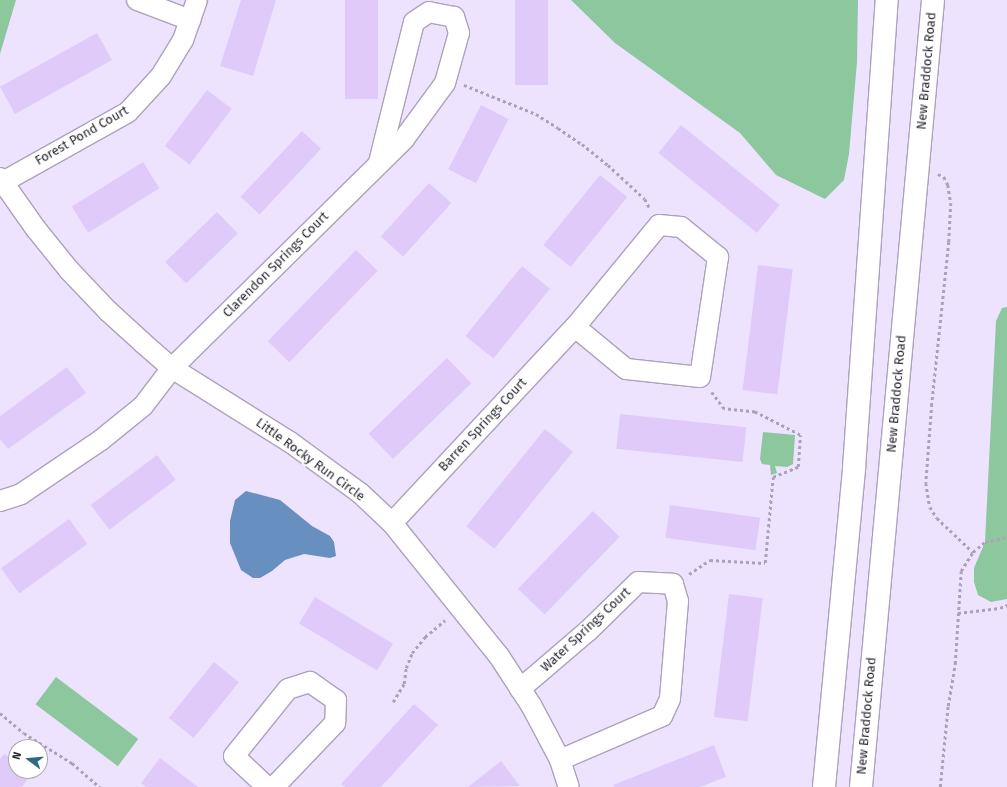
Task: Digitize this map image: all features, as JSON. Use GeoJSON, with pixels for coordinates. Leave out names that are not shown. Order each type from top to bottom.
{"type":"FeatureCollection","features":[{"type":"Feature","properties":{"kind":"main road"},"geometry":{"type":"LineString","coordinates":[[824,787],[854,468],[887,0]]}},
{"type":"Feature","properties":{"kind":"main road","name":"New Braddock Road"},"geometry":{"type":"LineString","coordinates":[[861,787],[933,0]]}},
{"type":"Feature","properties":{"kind":"street"},"geometry":{"type":"LineString","coordinates":[[137,0],[190,20]]}},
{"type":"Feature","properties":{"kind":"street","name":"Forest Pond Court"},"geometry":{"type":"LineString","coordinates":[[1,180],[128,112],[161,76],[183,40],[197,0]]}},
{"type":"Feature","properties":{"kind":"street","name":"Clarendon Springs Court"},"geometry":{"type":"LineString","coordinates":[[0,501],[21,494],[101,440],[143,406],[172,368],[404,139],[446,79],[459,33],[454,17],[429,12],[414,22],[379,162]]}},
{"type":"Feature","properties":{"kind":"street","name":"Little Rocky Run Circle"},"geometry":{"type":"LineString","coordinates":[[1,180],[36,229],[69,270],[108,311],[172,368],[290,442],[360,493],[392,523],[499,656],[520,689],[560,760],[568,787]]}},
{"type":"Feature","properties":{"kind":"street"},"geometry":{"type":"LineString","coordinates":[[575,327],[626,369],[700,377],[718,257],[681,227],[659,225]]}},
{"type":"Feature","properties":{"kind":"street","name":"Barren Springs Court"},"geometry":{"type":"LineString","coordinates":[[392,523],[575,327],[659,225]]}},
{"type":"Feature","properties":{"kind":"street","name":"Water Springs Court"},"geometry":{"type":"LineString","coordinates":[[520,689],[588,631],[638,582],[673,584]]}},
{"type":"Feature","properties":{"kind":"street"},"geometry":{"type":"LineString","coordinates":[[560,760],[662,716],[670,699],[678,600],[673,584]]}},
{"type":"Feature","properties":{"kind":"street"},"geometry":{"type":"LineString","coordinates":[[267,787],[234,756],[288,689],[310,682],[336,700],[335,723],[274,787]]}},
{"type":"Feature","properties":{"kind":"path"},"geometry":{"type":"LineString","coordinates":[[446,79],[473,87],[536,114],[582,144],[645,199],[659,225]]}},
{"type":"Feature","properties":{"kind":"path"},"geometry":{"type":"LineString","coordinates":[[937,173],[944,177],[948,185],[951,203],[949,242],[932,404],[926,483],[930,507],[937,518],[973,552]]}},
{"type":"Feature","properties":{"kind":"path"},"geometry":{"type":"LineString","coordinates":[[673,584],[710,560],[765,563],[773,477],[798,467],[800,435],[755,412],[724,409],[700,377]]}},
{"type":"Feature","properties":{"kind":"path"},"geometry":{"type":"LineString","coordinates":[[940,787],[948,706],[955,664],[961,571],[973,552],[985,542],[1007,537]]}},
{"type":"Feature","properties":{"kind":"path"},"geometry":{"type":"LineString","coordinates":[[958,613],[1000,608],[1007,605]]}},
{"type":"Feature","properties":{"kind":"path"},"geometry":{"type":"LineString","coordinates":[[394,702],[404,684],[406,668],[412,653],[425,638],[461,610]]}},
{"type":"Feature","properties":{"kind":"path"},"geometry":{"type":"LineString","coordinates":[[0,713],[24,733],[72,763],[100,787]]}},
{"type":"Feature","properties":{"kind":"green space"},"geometry":{"type":"Polygon","coordinates":[[[0,0],[16,0],[0,54],[0,0]]]}},
{"type":"Feature","properties":{"kind":"green space"},"geometry":{"type":"Polygon","coordinates":[[[571,0],[858,0],[857,62],[849,154],[844,180],[825,199],[776,175],[740,133],[615,43],[571,0]]]}},
{"type":"Feature","properties":{"kind":"green space"},"geometry":{"type":"Polygon","coordinates":[[[1007,307],[1007,599],[991,602],[978,595],[974,582],[974,568],[985,542],[996,321],[1002,308],[1007,307]]]}},
{"type":"Feature","properties":{"kind":"green space"},"geometry":{"type":"Polygon","coordinates":[[[763,432],[795,435],[793,464],[787,467],[775,466],[777,473],[771,475],[770,465],[762,464],[760,459],[763,432]]]}},
{"type":"Feature","properties":{"kind":"green space"},"geometry":{"type":"Polygon","coordinates":[[[56,677],[138,739],[118,766],[36,704],[56,677]]]}},
{"type":"Feature","properties":{"kind":"water"},"geometry":{"type":"Polygon","coordinates":[[[246,491],[280,500],[312,526],[330,536],[334,542],[336,556],[330,558],[304,554],[285,560],[272,571],[260,578],[253,578],[241,570],[230,543],[230,521],[235,500],[246,491]]]}},
{"type":"Feature","properties":{"kind":"building"},"geometry":{"type":"Polygon","coordinates":[[[241,0],[276,0],[253,76],[220,66],[241,0]]]}},
{"type":"Feature","properties":{"kind":"building"},"geometry":{"type":"Polygon","coordinates":[[[345,0],[378,0],[378,99],[345,99],[345,0]]]}},
{"type":"Feature","properties":{"kind":"building"},"geometry":{"type":"Polygon","coordinates":[[[515,0],[548,0],[548,85],[515,85],[515,0]]]}},
{"type":"Feature","properties":{"kind":"building"},"geometry":{"type":"Polygon","coordinates":[[[97,33],[112,60],[15,114],[0,87],[97,33]]]}},
{"type":"Feature","properties":{"kind":"building"},"geometry":{"type":"Polygon","coordinates":[[[207,90],[232,109],[190,165],[165,146],[207,90]]]}},
{"type":"Feature","properties":{"kind":"building"},"geometry":{"type":"Polygon","coordinates":[[[481,105],[509,119],[476,183],[448,169],[481,105]]]}},
{"type":"Feature","properties":{"kind":"building"},"geometry":{"type":"Polygon","coordinates":[[[681,125],[780,205],[757,233],[658,153],[681,125]]]}},
{"type":"Feature","properties":{"kind":"building"},"geometry":{"type":"Polygon","coordinates":[[[302,131],[321,149],[260,215],[241,197],[302,131]]]}},
{"type":"Feature","properties":{"kind":"building"},"geometry":{"type":"Polygon","coordinates":[[[143,162],[159,188],[88,233],[72,207],[143,162]]]}},
{"type":"Feature","properties":{"kind":"building"},"geometry":{"type":"Polygon","coordinates":[[[600,175],[627,197],[571,267],[543,245],[600,175]]]}},
{"type":"Feature","properties":{"kind":"building"},"geometry":{"type":"Polygon","coordinates":[[[429,183],[451,203],[403,257],[381,237],[429,183]]]}},
{"type":"Feature","properties":{"kind":"building"},"geometry":{"type":"Polygon","coordinates":[[[217,212],[238,234],[186,284],[165,262],[217,212]]]}},
{"type":"Feature","properties":{"kind":"building"},"geometry":{"type":"Polygon","coordinates":[[[356,250],[378,271],[289,362],[268,341],[356,250]]]}},
{"type":"Feature","properties":{"kind":"building"},"geometry":{"type":"Polygon","coordinates":[[[758,265],[793,269],[777,394],[743,390],[758,265]]]}},
{"type":"Feature","properties":{"kind":"building"},"geometry":{"type":"Polygon","coordinates":[[[522,266],[550,289],[493,359],[465,336],[522,266]]]}},
{"type":"Feature","properties":{"kind":"building"},"geometry":{"type":"Polygon","coordinates":[[[447,358],[471,383],[393,459],[369,434],[447,358]]]}},
{"type":"Feature","properties":{"kind":"building"},"geometry":{"type":"Polygon","coordinates":[[[67,367],[86,393],[8,449],[0,439],[0,416],[67,367]]]}},
{"type":"Feature","properties":{"kind":"building"},"geometry":{"type":"Polygon","coordinates":[[[620,414],[746,427],[743,462],[616,449],[620,414]]]}},
{"type":"Feature","properties":{"kind":"building"},"geometry":{"type":"Polygon","coordinates":[[[545,429],[573,452],[494,549],[466,526],[545,429]]]}},
{"type":"Feature","properties":{"kind":"building"},"geometry":{"type":"Polygon","coordinates":[[[157,455],[176,480],[109,530],[91,505],[157,455]]]}},
{"type":"Feature","properties":{"kind":"building"},"geometry":{"type":"Polygon","coordinates":[[[670,505],[760,518],[756,550],[665,538],[670,505]]]}},
{"type":"Feature","properties":{"kind":"building"},"geometry":{"type":"Polygon","coordinates":[[[593,511],[620,537],[545,614],[518,589],[593,511]]]}},
{"type":"Feature","properties":{"kind":"building"},"geometry":{"type":"Polygon","coordinates":[[[69,519],[87,544],[19,593],[1,568],[69,519]]]}},
{"type":"Feature","properties":{"kind":"building"},"geometry":{"type":"Polygon","coordinates":[[[729,594],[763,598],[748,721],[714,717],[729,594]]]}},
{"type":"Feature","properties":{"kind":"building"},"geometry":{"type":"Polygon","coordinates":[[[315,597],[393,644],[377,670],[299,624],[315,597]]]}},
{"type":"Feature","properties":{"kind":"building"},"geometry":{"type":"Polygon","coordinates":[[[214,662],[239,682],[194,738],[169,718],[214,662]]]}},
{"type":"Feature","properties":{"kind":"building"},"geometry":{"type":"Polygon","coordinates":[[[414,704],[438,725],[381,787],[345,787],[341,784],[414,704]]]}},
{"type":"Feature","properties":{"kind":"building"},"geometry":{"type":"Polygon","coordinates":[[[714,745],[726,777],[700,787],[614,787],[613,785],[714,745]]]}},
{"type":"Feature","properties":{"kind":"building"},"geometry":{"type":"Polygon","coordinates":[[[4,754],[8,757],[8,779],[28,779],[22,787],[0,787],[0,759],[4,754]]]}},
{"type":"Feature","properties":{"kind":"building"},"geometry":{"type":"Polygon","coordinates":[[[160,758],[198,787],[146,787],[141,783],[160,758]]]}},
{"type":"Feature","properties":{"kind":"building"},"geometry":{"type":"Polygon","coordinates":[[[501,761],[520,786],[468,787],[501,761]]]}}]}
